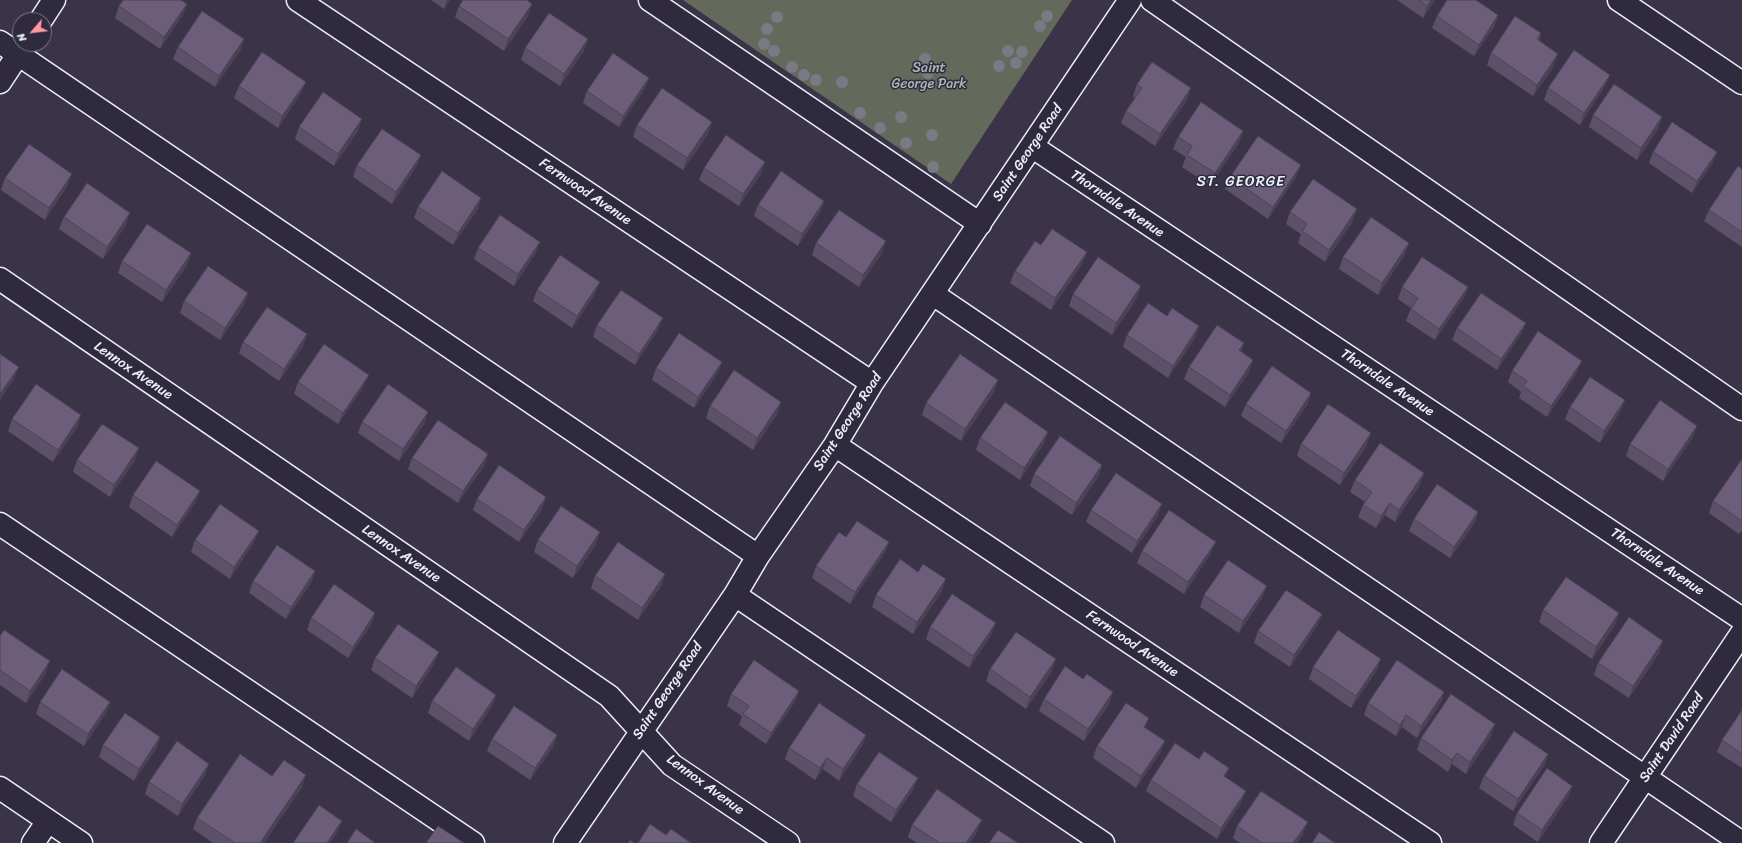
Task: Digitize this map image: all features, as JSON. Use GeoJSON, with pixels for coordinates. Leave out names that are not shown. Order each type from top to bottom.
{"type":"FeatureCollection","features":[{"type":"Feature","properties":{"kind":"street"},"geometry":{"type":"LineString","coordinates":[[46,12],[54,0]]}},
{"type":"Feature","properties":{"kind":"street","name":"Fernwood Avenue"},"geometry":{"type":"LineString","coordinates":[[298,0],[872,383]]}},
{"type":"Feature","properties":{"kind":"street"},"geometry":{"type":"LineString","coordinates":[[650,0],[980,224]]}},
{"type":"Feature","properties":{"kind":"street","name":"Saint George Road"},"geometry":{"type":"LineString","coordinates":[[565,843],[735,595],[758,556],[835,445],[872,383],[1130,0]]}},
{"type":"Feature","properties":{"kind":"street"},"geometry":{"type":"LineString","coordinates":[[1152,0],[1742,409]]}},
{"type":"Feature","properties":{"kind":"street"},"geometry":{"type":"LineString","coordinates":[[1619,0],[1742,83]]}},
{"type":"Feature","properties":{"kind":"street"},"geometry":{"type":"LineString","coordinates":[[0,42],[12,46]]}},
{"type":"Feature","properties":{"kind":"street"},"geometry":{"type":"LineString","coordinates":[[0,82],[19,52]]}},
{"type":"Feature","properties":{"kind":"street"},"geometry":{"type":"LineString","coordinates":[[25,52],[758,556]]}},
{"type":"Feature","properties":{"kind":"street","name":"Thorndale Avenue"},"geometry":{"type":"LineString","coordinates":[[1032,147],[1742,619]]}},
{"type":"Feature","properties":{"kind":"street","name":"Lennox Avenue"},"geometry":{"type":"LineString","coordinates":[[0,280],[609,696],[672,764],[788,843]]}},
{"type":"Feature","properties":{"kind":"street"},"geometry":{"type":"LineString","coordinates":[[933,294],[1742,843]]}},
{"type":"Feature","properties":{"kind":"street","name":"Fernwood Avenue"},"geometry":{"type":"LineString","coordinates":[[835,445],[1430,843]]}},
{"type":"Feature","properties":{"kind":"street"},"geometry":{"type":"LineString","coordinates":[[0,524],[472,843]]}},
{"type":"Feature","properties":{"kind":"street"},"geometry":{"type":"LineString","coordinates":[[735,595],[1103,843]]}},
{"type":"Feature","properties":{"kind":"street","name":"Saint David Road"},"geometry":{"type":"LineString","coordinates":[[1601,843],[1742,633]]}},
{"type":"Feature","properties":{"kind":"street"},"geometry":{"type":"LineString","coordinates":[[0,788],[80,843]]}},
{"type":"Feature","properties":{"kind":"street"},"geometry":{"type":"LineString","coordinates":[[33,843],[48,821]]}},
{"type":"Feature","properties":{"kind":"green space","name":"Saint George Park"},"geometry":{"type":"Polygon","coordinates":[[[683,0],[1072,0],[951,184],[683,0]]]}},
{"type":"Feature","properties":{"kind":"building"},"geometry":{"type":"Polygon","coordinates":[[[123,0],[181,0],[187,4],[164,37],[119,6],[123,0]]]}},
{"type":"Feature","properties":{"kind":"building"},"geometry":{"type":"Polygon","coordinates":[[[463,0],[527,0],[532,4],[508,39],[459,6],[463,0]]]}},
{"type":"Feature","properties":{"kind":"building"},"geometry":{"type":"Polygon","coordinates":[[[1419,0],[1431,0],[1427,6],[1419,0]]]}},
{"type":"Feature","properties":{"kind":"building"},"geometry":{"type":"Polygon","coordinates":[[[1447,0],[1476,0],[1498,15],[1479,45],[1437,16],[1447,0]]]}},
{"type":"Feature","properties":{"kind":"building"},"geometry":{"type":"Polygon","coordinates":[[[202,11],[244,39],[219,76],[178,47],[202,11]]]}},
{"type":"Feature","properties":{"kind":"building"},"geometry":{"type":"Polygon","coordinates":[[[549,13],[588,39],[564,74],[525,48],[549,13]]]}},
{"type":"Feature","properties":{"kind":"building"},"geometry":{"type":"Polygon","coordinates":[[[1515,16],[1541,33],[1537,39],[1558,54],[1537,85],[1491,53],[1515,16]]]}},
{"type":"Feature","properties":{"kind":"building"},"geometry":{"type":"Polygon","coordinates":[[[1574,50],[1610,75],[1584,113],[1548,88],[1574,50]]]}},
{"type":"Feature","properties":{"kind":"building"},"geometry":{"type":"Polygon","coordinates":[[[262,52],[306,82],[282,116],[239,86],[262,52]]]}},
{"type":"Feature","properties":{"kind":"building"},"geometry":{"type":"Polygon","coordinates":[[[613,53],[649,78],[623,116],[587,91],[613,53]]]}},
{"type":"Feature","properties":{"kind":"building"},"geometry":{"type":"Polygon","coordinates":[[[1152,62],[1191,88],[1160,134],[1126,111],[1142,88],[1137,84],[1152,62]]]}},
{"type":"Feature","properties":{"kind":"building"},"geometry":{"type":"Polygon","coordinates":[[[1614,84],[1662,117],[1641,148],[1593,115],[1614,84]]]}},
{"type":"Feature","properties":{"kind":"building"},"geometry":{"type":"Polygon","coordinates":[[[662,88],[712,122],[687,158],[637,125],[662,88]]]}},
{"type":"Feature","properties":{"kind":"building"},"geometry":{"type":"Polygon","coordinates":[[[323,92],[362,119],[338,154],[299,127],[323,92]]]}},
{"type":"Feature","properties":{"kind":"building"},"geometry":{"type":"Polygon","coordinates":[[[1201,102],[1243,131],[1215,173],[1187,155],[1192,146],[1178,137],[1201,102]]]}},
{"type":"Feature","properties":{"kind":"building"},"geometry":{"type":"Polygon","coordinates":[[[1672,122],[1717,152],[1697,181],[1653,152],[1672,122]]]}},
{"type":"Feature","properties":{"kind":"building"},"geometry":{"type":"Polygon","coordinates":[[[382,129],[421,155],[396,192],[357,165],[382,129]]]}},
{"type":"Feature","properties":{"kind":"building"},"geometry":{"type":"Polygon","coordinates":[[[726,135],[765,162],[743,194],[704,168],[726,135]]]}},
{"type":"Feature","properties":{"kind":"building"},"geometry":{"type":"Polygon","coordinates":[[[1258,136],[1301,165],[1273,207],[1230,177],[1258,136]]]}},
{"type":"Feature","properties":{"kind":"building"},"geometry":{"type":"Polygon","coordinates":[[[29,144],[72,174],[49,208],[5,178],[29,144]]]}},
{"type":"Feature","properties":{"kind":"building"},"geometry":{"type":"Polygon","coordinates":[[[1738,166],[1742,169],[1742,232],[1709,210],[1738,166]]]}},
{"type":"Feature","properties":{"kind":"building"},"geometry":{"type":"Polygon","coordinates":[[[442,171],[481,198],[458,233],[418,207],[442,171]]]}},
{"type":"Feature","properties":{"kind":"building"},"geometry":{"type":"Polygon","coordinates":[[[781,171],[824,201],[802,234],[758,205],[781,171]]]}},
{"type":"Feature","properties":{"kind":"building"},"geometry":{"type":"Polygon","coordinates":[[[1313,179],[1357,209],[1329,250],[1302,231],[1307,224],[1290,212],[1313,179]]]}},
{"type":"Feature","properties":{"kind":"building"},"geometry":{"type":"Polygon","coordinates":[[[87,183],[130,213],[107,247],[64,217],[87,183]]]}},
{"type":"Feature","properties":{"kind":"building"},"geometry":{"type":"Polygon","coordinates":[[[839,210],[886,241],[863,275],[816,243],[839,210]]]}},
{"type":"Feature","properties":{"kind":"building"},"geometry":{"type":"Polygon","coordinates":[[[500,215],[540,242],[518,274],[478,248],[500,215]]]}},
{"type":"Feature","properties":{"kind":"building"},"geometry":{"type":"Polygon","coordinates":[[[1371,217],[1409,243],[1382,283],[1343,257],[1371,217]]]}},
{"type":"Feature","properties":{"kind":"building"},"geometry":{"type":"Polygon","coordinates":[[[147,224],[191,253],[166,290],[122,261],[147,224]]]}},
{"type":"Feature","properties":{"kind":"building"},"geometry":{"type":"Polygon","coordinates":[[[1052,229],[1087,252],[1055,298],[1015,271],[1035,241],[1041,245],[1052,229]]]}},
{"type":"Feature","properties":{"kind":"building"},"geometry":{"type":"Polygon","coordinates":[[[560,255],[600,282],[577,316],[537,290],[560,255]]]}},
{"type":"Feature","properties":{"kind":"building"},"geometry":{"type":"Polygon","coordinates":[[[1098,257],[1141,286],[1116,323],[1073,294],[1098,257]]]}},
{"type":"Feature","properties":{"kind":"building"},"geometry":{"type":"Polygon","coordinates":[[[1422,257],[1468,287],[1439,329],[1411,309],[1418,298],[1402,287],[1422,257]]]}},
{"type":"Feature","properties":{"kind":"building"},"geometry":{"type":"Polygon","coordinates":[[[208,266],[248,293],[225,328],[184,301],[208,266]]]}},
{"type":"Feature","properties":{"kind":"building"},"geometry":{"type":"Polygon","coordinates":[[[621,290],[663,318],[639,354],[597,325],[621,290]]]}},
{"type":"Feature","properties":{"kind":"building"},"geometry":{"type":"Polygon","coordinates":[[[1481,293],[1526,323],[1501,359],[1457,328],[1481,293]]]}},
{"type":"Feature","properties":{"kind":"building"},"geometry":{"type":"Polygon","coordinates":[[[1148,303],[1167,316],[1172,308],[1199,326],[1173,366],[1127,335],[1148,303]]]}},
{"type":"Feature","properties":{"kind":"building"},"geometry":{"type":"Polygon","coordinates":[[[267,307],[307,334],[284,369],[243,342],[267,307]]]}},
{"type":"Feature","properties":{"kind":"building"},"geometry":{"type":"Polygon","coordinates":[[[1217,325],[1244,343],[1239,350],[1253,360],[1230,395],[1189,367],[1217,325]]]}},
{"type":"Feature","properties":{"kind":"building"},"geometry":{"type":"Polygon","coordinates":[[[1538,331],[1582,361],[1551,406],[1523,386],[1527,381],[1512,371],[1538,331]]]}},
{"type":"Feature","properties":{"kind":"building"},"geometry":{"type":"Polygon","coordinates":[[[679,333],[722,362],[698,397],[656,368],[679,333]]]}},
{"type":"Feature","properties":{"kind":"building"},"geometry":{"type":"Polygon","coordinates":[[[324,344],[369,375],[343,413],[298,382],[324,344]]]}},
{"type":"Feature","properties":{"kind":"building"},"geometry":{"type":"Polygon","coordinates":[[[0,354],[19,367],[0,394],[0,354]]]}},
{"type":"Feature","properties":{"kind":"building"},"geometry":{"type":"Polygon","coordinates":[[[960,354],[998,380],[965,429],[926,403],[960,354]]]}},
{"type":"Feature","properties":{"kind":"building"},"geometry":{"type":"Polygon","coordinates":[[[1272,366],[1311,393],[1286,431],[1246,404],[1272,366]]]}},
{"type":"Feature","properties":{"kind":"building"},"geometry":{"type":"Polygon","coordinates":[[[734,370],[781,402],[757,438],[710,406],[734,370]]]}},
{"type":"Feature","properties":{"kind":"building"},"geometry":{"type":"Polygon","coordinates":[[[1590,377],[1625,400],[1604,431],[1570,407],[1590,377]]]}},
{"type":"Feature","properties":{"kind":"building"},"geometry":{"type":"Polygon","coordinates":[[[36,384],[81,415],[58,450],[12,419],[36,384]]]}},
{"type":"Feature","properties":{"kind":"building"},"geometry":{"type":"Polygon","coordinates":[[[388,384],[428,412],[403,449],[362,422],[388,384]]]}},
{"type":"Feature","properties":{"kind":"building"},"geometry":{"type":"Polygon","coordinates":[[[1660,400],[1697,426],[1668,469],[1630,444],[1660,400]]]}},
{"type":"Feature","properties":{"kind":"building"},"geometry":{"type":"Polygon","coordinates":[[[1005,402],[1048,432],[1024,468],[980,438],[1005,402]]]}},
{"type":"Feature","properties":{"kind":"building"},"geometry":{"type":"Polygon","coordinates":[[[1328,404],[1371,433],[1344,473],[1301,444],[1328,404]]]}},
{"type":"Feature","properties":{"kind":"building"},"geometry":{"type":"Polygon","coordinates":[[[438,420],[488,454],[463,491],[412,458],[438,420]]]}},
{"type":"Feature","properties":{"kind":"building"},"geometry":{"type":"Polygon","coordinates":[[[102,424],[139,448],[114,485],[77,460],[102,424]]]}},
{"type":"Feature","properties":{"kind":"building"},"geometry":{"type":"Polygon","coordinates":[[[1060,436],[1102,465],[1076,503],[1034,474],[1060,436]]]}},
{"type":"Feature","properties":{"kind":"building"},"geometry":{"type":"Polygon","coordinates":[[[1380,443],[1424,473],[1399,510],[1390,503],[1381,516],[1363,505],[1372,492],[1355,480],[1380,443]]]}},
{"type":"Feature","properties":{"kind":"building"},"geometry":{"type":"Polygon","coordinates":[[[1742,459],[1742,521],[1713,501],[1742,459]]]}},
{"type":"Feature","properties":{"kind":"building"},"geometry":{"type":"Polygon","coordinates":[[[156,461],[200,491],[177,525],[133,495],[156,461]]]}},
{"type":"Feature","properties":{"kind":"building"},"geometry":{"type":"Polygon","coordinates":[[[499,465],[546,497],[524,530],[477,499],[499,465]]]}},
{"type":"Feature","properties":{"kind":"building"},"geometry":{"type":"Polygon","coordinates":[[[1116,473],[1162,504],[1137,541],[1091,510],[1116,473]]]}},
{"type":"Feature","properties":{"kind":"building"},"geometry":{"type":"Polygon","coordinates":[[[1437,484],[1478,512],[1454,547],[1414,519],[1437,484]]]}},
{"type":"Feature","properties":{"kind":"building"},"geometry":{"type":"Polygon","coordinates":[[[220,504],[259,531],[234,567],[195,540],[220,504]]]}},
{"type":"Feature","properties":{"kind":"building"},"geometry":{"type":"Polygon","coordinates":[[[561,506],[600,532],[577,566],[538,540],[561,506]]]}},
{"type":"Feature","properties":{"kind":"building"},"geometry":{"type":"Polygon","coordinates":[[[1169,510],[1216,542],[1188,582],[1142,551],[1169,510]]]}},
{"type":"Feature","properties":{"kind":"building"},"geometry":{"type":"Polygon","coordinates":[[[857,521],[889,542],[855,592],[816,566],[839,532],[846,537],[857,521]]]}},
{"type":"Feature","properties":{"kind":"building"},"geometry":{"type":"Polygon","coordinates":[[[618,542],[665,574],[642,608],[595,576],[618,542]]]}},
{"type":"Feature","properties":{"kind":"building"},"geometry":{"type":"Polygon","coordinates":[[[277,545],[315,571],[291,607],[253,581],[277,545]]]}},
{"type":"Feature","properties":{"kind":"building"},"geometry":{"type":"Polygon","coordinates":[[[900,559],[918,572],[923,564],[946,579],[917,622],[876,595],[900,559]]]}},
{"type":"Feature","properties":{"kind":"building"},"geometry":{"type":"Polygon","coordinates":[[[1228,560],[1267,586],[1243,621],[1204,595],[1228,560]]]}},
{"type":"Feature","properties":{"kind":"building"},"geometry":{"type":"Polygon","coordinates":[[[1566,577],[1619,613],[1596,647],[1543,610],[1566,577]]]}},
{"type":"Feature","properties":{"kind":"building"},"geometry":{"type":"Polygon","coordinates":[[[334,584],[375,613],[353,647],[311,618],[334,584]]]}},
{"type":"Feature","properties":{"kind":"building"},"geometry":{"type":"Polygon","coordinates":[[[1286,590],[1322,614],[1294,655],[1258,631],[1286,590]]]}},
{"type":"Feature","properties":{"kind":"building"},"geometry":{"type":"Polygon","coordinates":[[[952,594],[996,623],[973,656],[930,627],[952,594]]]}},
{"type":"Feature","properties":{"kind":"building"},"geometry":{"type":"Polygon","coordinates":[[[1629,617],[1663,641],[1633,686],[1598,663],[1629,617]]]}},
{"type":"Feature","properties":{"kind":"building"},"geometry":{"type":"Polygon","coordinates":[[[398,624],[439,652],[416,686],[375,658],[398,624]]]}},
{"type":"Feature","properties":{"kind":"building"},"geometry":{"type":"Polygon","coordinates":[[[4,630],[50,661],[30,691],[0,670],[0,636],[4,630]]]}},
{"type":"Feature","properties":{"kind":"building"},"geometry":{"type":"Polygon","coordinates":[[[1338,630],[1381,659],[1356,696],[1313,667],[1338,630]]]}},
{"type":"Feature","properties":{"kind":"building"},"geometry":{"type":"Polygon","coordinates":[[[1016,632],[1056,659],[1030,697],[990,669],[1016,632]]]}},
{"type":"Feature","properties":{"kind":"building"},"geometry":{"type":"Polygon","coordinates":[[[754,660],[799,691],[771,733],[743,714],[749,706],[731,694],[754,660]]]}},
{"type":"Feature","properties":{"kind":"building"},"geometry":{"type":"Polygon","coordinates":[[[1397,660],[1444,692],[1421,726],[1406,715],[1400,725],[1368,703],[1397,660]]]}},
{"type":"Feature","properties":{"kind":"building"},"geometry":{"type":"Polygon","coordinates":[[[1065,666],[1083,679],[1087,674],[1113,692],[1088,729],[1044,699],[1065,666]]]}},
{"type":"Feature","properties":{"kind":"building"},"geometry":{"type":"Polygon","coordinates":[[[456,667],[496,695],[473,729],[432,701],[456,667]]]}},
{"type":"Feature","properties":{"kind":"building"},"geometry":{"type":"Polygon","coordinates":[[[62,669],[110,702],[88,734],[40,702],[62,669]]]}},
{"type":"Feature","properties":{"kind":"building"},"geometry":{"type":"Polygon","coordinates":[[[1451,694],[1495,724],[1470,762],[1457,753],[1452,760],[1421,738],[1451,694]]]}},
{"type":"Feature","properties":{"kind":"building"},"geometry":{"type":"Polygon","coordinates":[[[819,703],[866,735],[843,769],[827,758],[820,768],[789,748],[819,703]]]}},
{"type":"Feature","properties":{"kind":"building"},"geometry":{"type":"Polygon","coordinates":[[[1126,703],[1149,718],[1144,727],[1165,741],[1141,776],[1097,746],[1126,703]]]}},
{"type":"Feature","properties":{"kind":"building"},"geometry":{"type":"Polygon","coordinates":[[[514,706],[557,735],[535,768],[492,739],[514,706]]]}},
{"type":"Feature","properties":{"kind":"building"},"geometry":{"type":"Polygon","coordinates":[[[1742,710],[1742,754],[1722,740],[1742,710]]]}},
{"type":"Feature","properties":{"kind":"building"},"geometry":{"type":"Polygon","coordinates":[[[125,713],[160,737],[139,769],[103,745],[125,713]]]}},
{"type":"Feature","properties":{"kind":"building"},"geometry":{"type":"Polygon","coordinates":[[[1514,731],[1548,754],[1518,799],[1484,776],[1514,731]]]}},
{"type":"Feature","properties":{"kind":"building"},"geometry":{"type":"Polygon","coordinates":[[[177,741],[209,764],[182,804],[149,782],[177,741]]]}},
{"type":"Feature","properties":{"kind":"building"},"geometry":{"type":"Polygon","coordinates":[[[1175,743],[1199,759],[1204,751],[1229,768],[1224,776],[1246,791],[1221,828],[1151,780],[1175,743]]]}},
{"type":"Feature","properties":{"kind":"building"},"geometry":{"type":"Polygon","coordinates":[[[879,752],[918,778],[896,810],[857,784],[879,752]]]}},
{"type":"Feature","properties":{"kind":"building"},"geometry":{"type":"Polygon","coordinates":[[[240,754],[272,776],[284,760],[306,775],[260,843],[235,843],[197,818],[240,754]]]}},
{"type":"Feature","properties":{"kind":"building"},"geometry":{"type":"Polygon","coordinates":[[[1547,768],[1572,786],[1542,830],[1517,813],[1547,768]]]}},
{"type":"Feature","properties":{"kind":"building"},"geometry":{"type":"Polygon","coordinates":[[[937,789],[982,820],[966,843],[940,843],[912,825],[937,789]]]}},
{"type":"Feature","properties":{"kind":"building"},"geometry":{"type":"Polygon","coordinates":[[[1261,791],[1308,822],[1293,843],[1262,843],[1237,826],[1261,791]]]}},
{"type":"Feature","properties":{"kind":"building"},"geometry":{"type":"Polygon","coordinates":[[[319,805],[342,821],[327,843],[293,843],[319,805]]]}},
{"type":"Feature","properties":{"kind":"building"},"geometry":{"type":"Polygon","coordinates":[[[650,824],[666,835],[671,829],[691,843],[638,843],[650,824]]]}},
{"type":"Feature","properties":{"kind":"building"},"geometry":{"type":"Polygon","coordinates":[[[438,826],[464,843],[426,843],[438,826]]]}},
{"type":"Feature","properties":{"kind":"building"},"geometry":{"type":"Polygon","coordinates":[[[356,829],[374,842],[374,843],[347,843],[356,829]]]}},
{"type":"Feature","properties":{"kind":"building"},"geometry":{"type":"Polygon","coordinates":[[[998,830],[1018,843],[989,843],[998,830]]]}},
{"type":"Feature","properties":{"kind":"building"},"geometry":{"type":"Polygon","coordinates":[[[1319,832],[1335,843],[1312,843],[1319,832]]]}},
{"type":"Feature","properties":{"kind":"district","name":"ST. GEORGE"},"geometry":{"type":"Point","coordinates":[1241,182]}}]}
